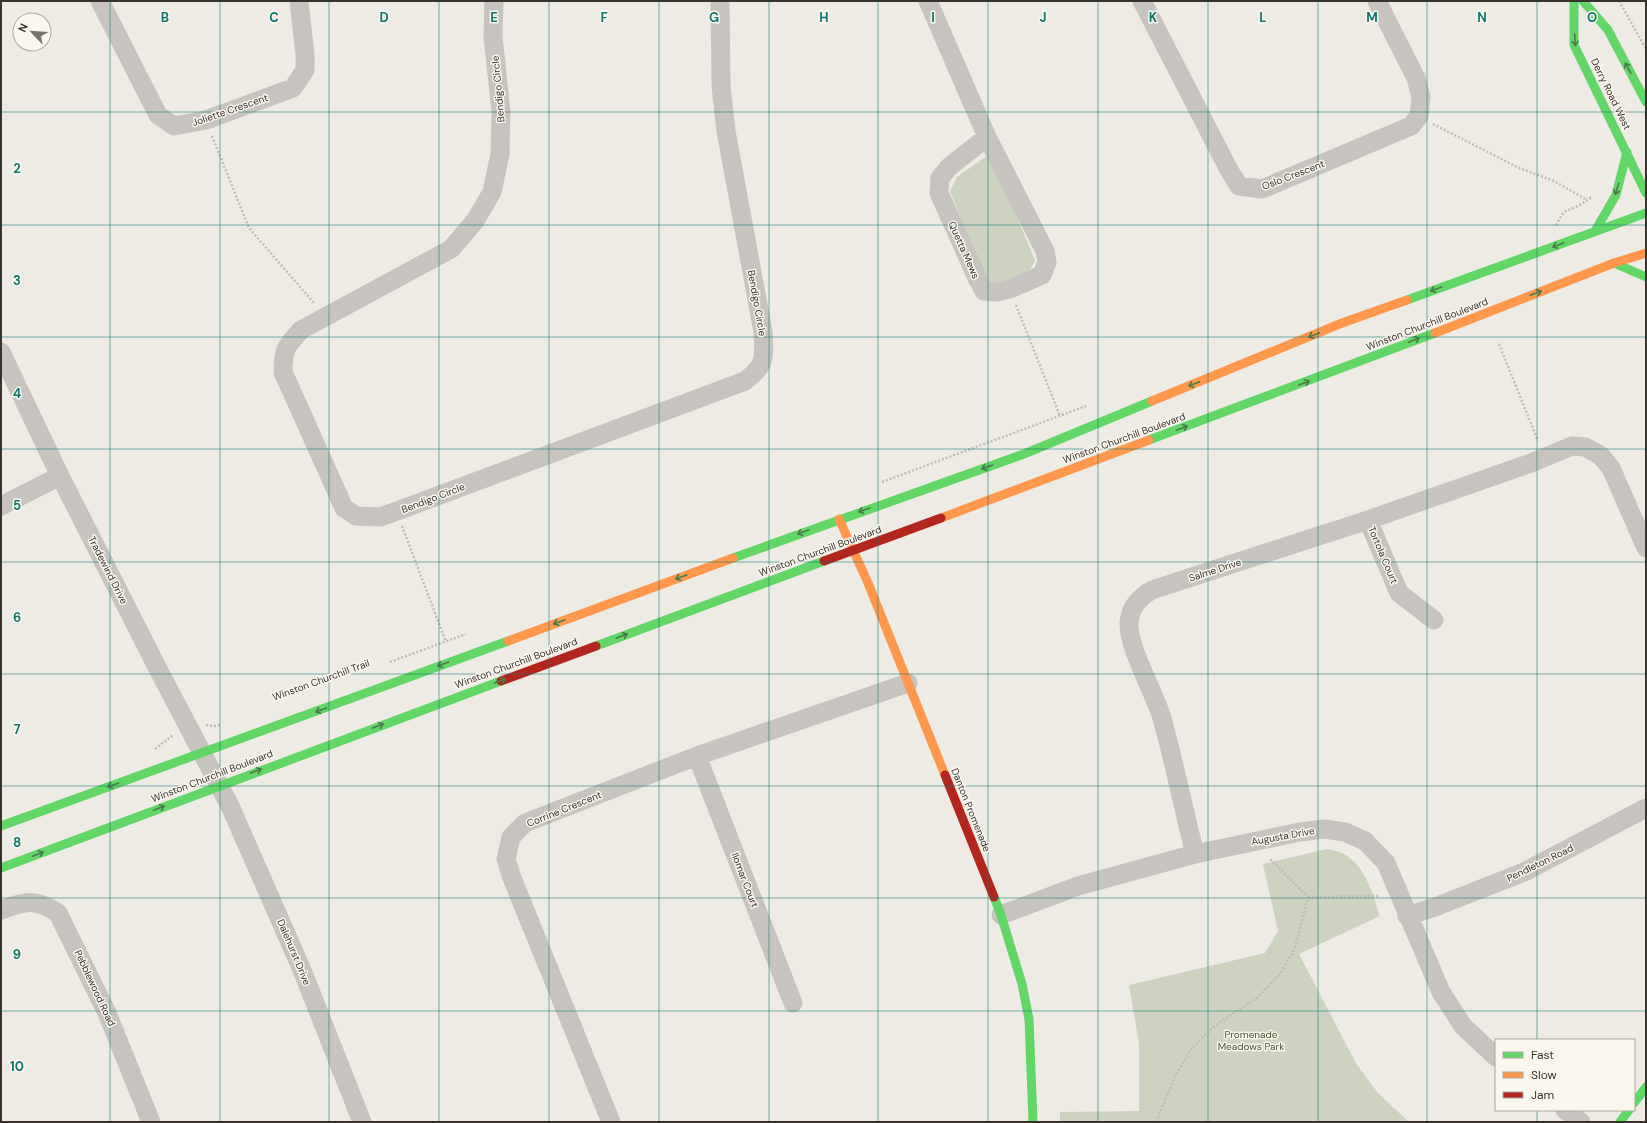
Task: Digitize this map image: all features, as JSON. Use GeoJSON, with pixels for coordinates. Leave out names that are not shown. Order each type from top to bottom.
{"type":"FeatureCollection","features":[{"type":"Feature","properties":{"kind":"main road","name":"Derry Road West"},"geometry":{"type":"LineString","coordinates":[[1574,1],[1574,45],[1646,193]]}},
{"type":"Feature","properties":{"kind":"main road"},"geometry":{"type":"LineString","coordinates":[[1583,1],[1608,30],[1646,102]]}},
{"type":"Feature","properties":{"kind":"main road"},"geometry":{"type":"LineString","coordinates":[[1595,231],[1616,195],[1627,152]]}},
{"type":"Feature","properties":{"kind":"main road","name":"Winston Churchill Boulevard"},"geometry":{"type":"LineString","coordinates":[[1,826],[840,519],[1024,454],[1342,323],[1646,213]]}},
{"type":"Feature","properties":{"kind":"main road","name":"Winston Churchill Boulevard"},"geometry":{"type":"LineString","coordinates":[[1,868],[220,785],[1371,357],[1614,263],[1646,253]]}},
{"type":"Feature","properties":{"kind":"main road"},"geometry":{"type":"LineString","coordinates":[[1614,263],[1646,277]]}},
{"type":"Feature","properties":{"kind":"main road","name":"Danton Promenade"},"geometry":{"type":"LineString","coordinates":[[840,519],[854,550],[1001,915],[1022,984],[1029,1020],[1033,1122]]}},
{"type":"Feature","properties":{"kind":"main road"},"geometry":{"type":"LineString","coordinates":[[1635,1102],[1646,1087]]}},
{"type":"Feature","properties":{"kind":"main road"},"geometry":{"type":"LineString","coordinates":[[1620,1122],[1628,1111]]}},
{"type":"Feature","properties":{"kind":"street","name":"Joliette Crescent"},"geometry":{"type":"LineString","coordinates":[[100,1],[158,115],[174,126],[206,120],[293,88],[305,70],[299,1]]}},
{"type":"Feature","properties":{"kind":"street","name":"Bendigo Circle"},"geometry":{"type":"LineString","coordinates":[[494,1],[493,36],[501,112],[500,154],[492,192],[475,221],[451,249],[300,330],[289,343],[283,356],[283,372],[344,508],[356,516],[380,517],[397,511],[745,381],[757,371],[764,358],[763,332],[726,131],[721,86],[720,1]]}},
{"type":"Feature","properties":{"kind":"street","name":"Quetta Mews"},"geometry":{"type":"LineString","coordinates":[[928,1],[988,137],[1045,251],[1047,262],[1042,275],[1010,289],[997,292],[984,291],[939,193],[940,178],[949,167],[988,137]]}},
{"type":"Feature","properties":{"kind":"street","name":"Oslo Crescent"},"geometry":{"type":"LineString","coordinates":[[1142,1],[1228,170],[1239,186],[1262,189],[1412,126],[1418,116]]}},
{"type":"Feature","properties":{"kind":"street"},"geometry":{"type":"LineString","coordinates":[[1377,1],[1416,78],[1421,97],[1418,116]]}},
{"type":"Feature","properties":{"kind":"street","name":"Tradewind Drive"},"geometry":{"type":"LineString","coordinates":[[1,352],[60,476],[202,753],[220,785]]}},
{"type":"Feature","properties":{"kind":"street"},"geometry":{"type":"LineString","coordinates":[[1546,456],[1572,446],[1585,447],[1600,455],[1611,468],[1646,548]]}},
{"type":"Feature","properties":{"kind":"street","name":"Salme Drive"},"geometry":{"type":"LineString","coordinates":[[1195,854],[1160,714],[1130,638],[1129,623],[1131,610],[1139,598],[1152,590],[1368,520],[1531,463],[1546,456]]}},
{"type":"Feature","properties":{"kind":"street"},"geometry":{"type":"LineString","coordinates":[[1,506],[60,476]]}},
{"type":"Feature","properties":{"kind":"street","name":"Tortola Court"},"geometry":{"type":"LineString","coordinates":[[1368,520],[1399,593],[1434,620]]}},
{"type":"Feature","properties":{"kind":"street","name":"Corrine Crescent"},"geometry":{"type":"LineString","coordinates":[[612,1122],[512,878],[506,859],[511,837],[525,823],[697,756],[908,683]]}},
{"type":"Feature","properties":{"kind":"street","name":"Ilomar Court"},"geometry":{"type":"LineString","coordinates":[[697,756],[793,1003]]}},
{"type":"Feature","properties":{"kind":"street","name":"Dalehurst Drive"},"geometry":{"type":"LineString","coordinates":[[220,785],[302,970],[362,1122]]}},
{"type":"Feature","properties":{"kind":"street","name":"Pendleton Road"},"geometry":{"type":"LineString","coordinates":[[1407,916],[1524,872],[1646,808]]}},
{"type":"Feature","properties":{"kind":"street","name":"Augusta Drive"},"geometry":{"type":"LineString","coordinates":[[1001,915],[1078,886],[1195,854],[1300,832],[1324,829],[1345,832],[1365,841],[1386,864],[1407,916],[1441,992],[1463,1026],[1495,1056]]}},
{"type":"Feature","properties":{"kind":"street","name":"Pebblewood Road"},"geometry":{"type":"LineString","coordinates":[[1,910],[22,902],[36,902],[48,906],[58,912],[108,1013],[151,1122]]}},
{"type":"Feature","properties":{"kind":"street"},"geometry":{"type":"LineString","coordinates":[[1566,1111],[1581,1122]]}},
{"type":"Feature","properties":{"kind":"path"},"geometry":{"type":"LineString","coordinates":[[1619,1],[1646,50]]}},
{"type":"Feature","properties":{"kind":"path"},"geometry":{"type":"LineString","coordinates":[[1418,116],[1519,168],[1554,181],[1587,200]]}},
{"type":"Feature","properties":{"kind":"path"},"geometry":{"type":"LineString","coordinates":[[206,120],[249,228],[325,316]]}},
{"type":"Feature","properties":{"kind":"path"},"geometry":{"type":"LineString","coordinates":[[1010,289],[1060,416]]}},
{"type":"Feature","properties":{"kind":"path"},"geometry":{"type":"LineString","coordinates":[[1499,344],[1535,435],[1546,456]]}},
{"type":"Feature","properties":{"kind":"path"},"geometry":{"type":"LineString","coordinates":[[386,664],[446,642],[397,511]]}},
{"type":"Feature","properties":{"kind":"path"},"geometry":{"type":"LineString","coordinates":[[202,723],[215,726],[225,724]]}},
{"type":"Feature","properties":{"kind":"path"},"geometry":{"type":"LineString","coordinates":[[1268,858],[1308,897],[1379,896]]}},
{"type":"Feature","properties":{"kind":"path"},"geometry":{"type":"LineString","coordinates":[[1156,1122],[1174,1076],[1192,1048],[1216,1025],[1258,997],[1280,974],[1295,948],[1308,897]]}},
{"type":"Feature","properties":{"kind":"green space"},"geometry":{"type":"Polygon","coordinates":[[[991,153],[1035,261],[1027,275],[995,285],[984,278],[950,191],[957,177],[991,153]]]}},
{"type":"Feature","properties":{"kind":"green space","name":"Promenade Meadows Park"},"geometry":{"type":"Polygon","coordinates":[[[1327,849],[1342,853],[1357,865],[1367,880],[1380,916],[1299,954],[1357,1065],[1378,1093],[1409,1122],[1060,1122],[1060,1112],[1139,1111],[1139,1044],[1129,985],[1265,953],[1278,931],[1263,864],[1327,849]]]}},
{"type":"Feature","properties":{"kind":"traffic: fast"},"geometry":{"type":"LineString","coordinates":[[1574,1],[1574,45],[1646,193]]}},
{"type":"Feature","properties":{"kind":"traffic: fast"},"geometry":{"type":"LineString","coordinates":[[1583,1],[1608,30],[1646,102]]}},
{"type":"Feature","properties":{"kind":"traffic: fast"},"geometry":{"type":"LineString","coordinates":[[1595,231],[1616,195],[1627,152]]}},
{"type":"Feature","properties":{"kind":"traffic: fast"},"geometry":{"type":"LineString","coordinates":[[1407,300],[1646,213]]}},
{"type":"Feature","properties":{"kind":"traffic: fast"},"geometry":{"type":"LineString","coordinates":[[1614,263],[1646,277]]}},
{"type":"Feature","properties":{"kind":"traffic: fast"},"geometry":{"type":"LineString","coordinates":[[1149,440],[1435,333]]}},
{"type":"Feature","properties":{"kind":"traffic: fast"},"geometry":{"type":"LineString","coordinates":[[733,558],[1024,454],[1152,401]]}},
{"type":"Feature","properties":{"kind":"traffic: fast"},"geometry":{"type":"LineString","coordinates":[[596,646],[824,561]]}},
{"type":"Feature","properties":{"kind":"traffic: fast"},"geometry":{"type":"LineString","coordinates":[[1,826],[508,641]]}},
{"type":"Feature","properties":{"kind":"traffic: fast"},"geometry":{"type":"LineString","coordinates":[[1,868],[501,681]]}},
{"type":"Feature","properties":{"kind":"traffic: fast"},"geometry":{"type":"LineString","coordinates":[[994,897],[1022,984],[1029,1019],[1033,1122]]}},
{"type":"Feature","properties":{"kind":"traffic: fast"},"geometry":{"type":"LineString","coordinates":[[1635,1102],[1646,1087]]}},
{"type":"Feature","properties":{"kind":"traffic: fast"},"geometry":{"type":"LineString","coordinates":[[1620,1122],[1628,1111]]}},
{"type":"Feature","properties":{"kind":"traffic: slow"},"geometry":{"type":"LineString","coordinates":[[1435,333],[1614,263],[1646,253]]}},
{"type":"Feature","properties":{"kind":"traffic: slow"},"geometry":{"type":"LineString","coordinates":[[1152,401],[1342,323],[1407,300]]}},
{"type":"Feature","properties":{"kind":"traffic: slow"},"geometry":{"type":"LineString","coordinates":[[941,518],[1149,440]]}},
{"type":"Feature","properties":{"kind":"traffic: slow"},"geometry":{"type":"LineString","coordinates":[[839,519],[868,583],[945,775]]}},
{"type":"Feature","properties":{"kind":"traffic: slow"},"geometry":{"type":"LineString","coordinates":[[508,641],[733,558]]}},
{"type":"Feature","properties":{"kind":"traffic: jam"},"geometry":{"type":"LineString","coordinates":[[824,561],[941,518]]}},
{"type":"Feature","properties":{"kind":"traffic: jam"},"geometry":{"type":"LineString","coordinates":[[501,681],[596,646]]}},
{"type":"Feature","properties":{"kind":"traffic: jam"},"geometry":{"type":"LineString","coordinates":[[945,775],[994,897]]}}]}
